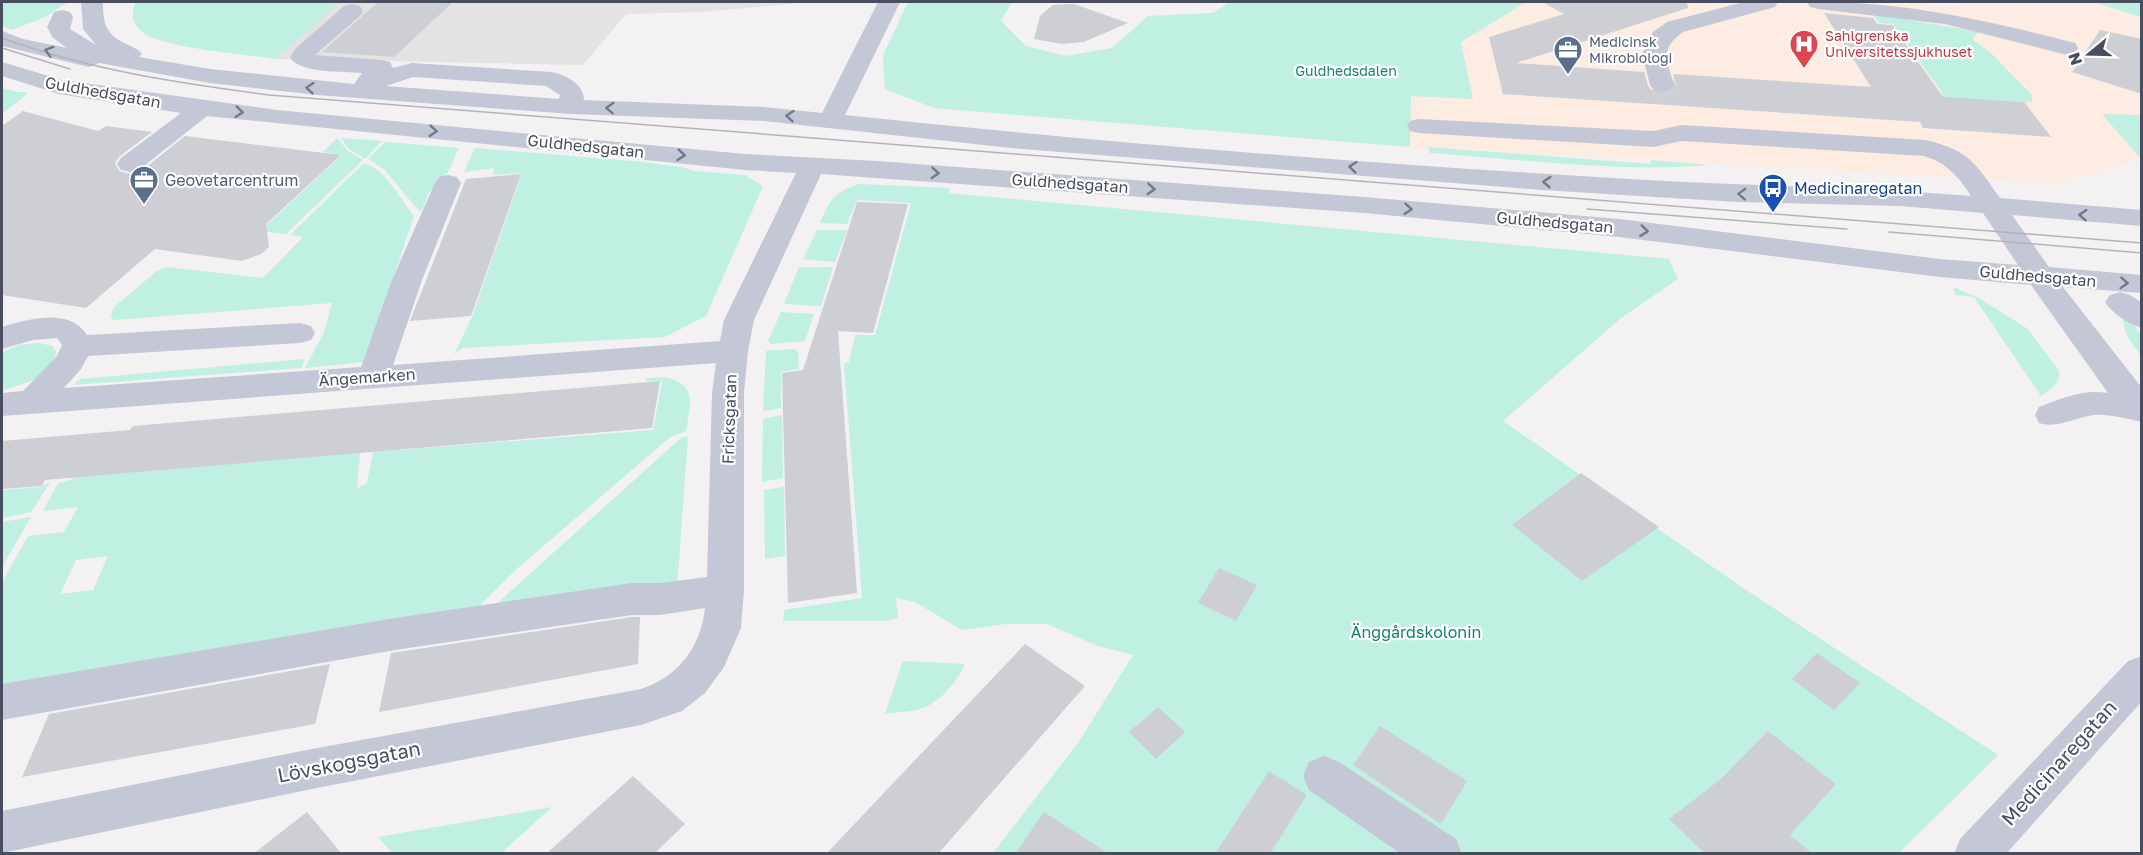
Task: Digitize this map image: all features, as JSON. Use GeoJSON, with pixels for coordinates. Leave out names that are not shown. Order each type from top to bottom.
{"type":"FeatureCollection","features":[{"type":"Feature","properties":{"kind":"street"},"geometry":{"type":"LineString","coordinates":[[2,41],[62,16],[82,2]]}},
{"type":"Feature","properties":{"kind":"street","name":"Guldhedsgatan"},"geometry":{"type":"LineString","coordinates":[[92,2],[90,24],[109,44],[136,57],[189,72]]}},
{"type":"Feature","properties":{"kind":"street"},"geometry":{"type":"LineString","coordinates":[[831,120],[889,2]]}},
{"type":"Feature","properties":{"kind":"street"},"geometry":{"type":"LineString","coordinates":[[1419,126],[1653,139],[1671,107],[1654,54],[1661,37],[1675,27],[1767,2]]}},
{"type":"Feature","properties":{"kind":"street"},"geometry":{"type":"LineString","coordinates":[[1818,2],[1945,17],[2067,48]]}},
{"type":"Feature","properties":{"kind":"street"},"geometry":{"type":"LineString","coordinates":[[352,11],[304,53],[302,58],[310,63],[382,68],[356,91]]}},
{"type":"Feature","properties":{"kind":"street","name":"Guldhedsgatan"},"geometry":{"type":"LineString","coordinates":[[62,16],[58,23],[59,31],[87,51],[131,64],[267,83],[571,107],[764,114],[1011,140],[1530,181],[1726,193],[1900,198],[2142,218]]}},
{"type":"Feature","properties":{"kind":"street"},"geometry":{"type":"LineString","coordinates":[[2,41],[75,58],[189,72]]}},
{"type":"Feature","properties":{"kind":"street"},"geometry":{"type":"LineString","coordinates":[[2,41],[98,92]]}},
{"type":"Feature","properties":{"kind":"street","name":"Guldhedsgatan"},"geometry":{"type":"LineString","coordinates":[[2,69],[60,87],[202,108],[745,162],[877,169],[1364,205],[1619,228],[1932,267],[2042,277],[2134,302]]}},
{"type":"Feature","properties":{"kind":"street"},"geometry":{"type":"LineString","coordinates":[[1671,107],[1946,153],[1965,167],[2101,360],[2142,410]]}},
{"type":"Feature","properties":{"kind":"street"},"geometry":{"type":"LineString","coordinates":[[130,164],[202,108]]}},
{"type":"Feature","properties":{"kind":"street","name":"Fricksgatan"},"geometry":{"type":"LineString","coordinates":[[692,681],[710,655],[722,628],[725,590],[728,393],[733,351],[740,320],[812,166]]}},
{"type":"Feature","properties":{"kind":"street"},"geometry":{"type":"LineString","coordinates":[[373,376],[407,280],[448,183]]}},
{"type":"Feature","properties":{"kind":"street"},"geometry":{"type":"LineString","coordinates":[[3,337],[49,328],[63,329],[73,335],[77,345],[70,361],[17,403]]}},
{"type":"Feature","properties":{"kind":"street"},"geometry":{"type":"LineString","coordinates":[[77,345],[104,346],[300,333]]}},
{"type":"Feature","properties":{"kind":"street","name":"Ängemarken"},"geometry":{"type":"LineString","coordinates":[[17,403],[733,351]]}},
{"type":"Feature","properties":{"kind":"street"},"geometry":{"type":"LineString","coordinates":[[2051,415],[2073,406],[2098,403],[2142,410]]}},
{"type":"Feature","properties":{"kind":"street"},"geometry":{"type":"LineString","coordinates":[[2,702],[395,634],[632,599],[660,599],[725,590]]}},
{"type":"Feature","properties":{"kind":"street","name":"Medicinaregatan"},"geometry":{"type":"LineString","coordinates":[[1976,854],[2142,673]]}},
{"type":"Feature","properties":{"kind":"street","name":"Lövskogsgatan"},"geometry":{"type":"LineString","coordinates":[[2,832],[300,771],[641,707],[668,698],[692,681]]}},
{"type":"Feature","properties":{"kind":"street"},"geometry":{"type":"LineString","coordinates":[[1324,776],[1440,854]]}},
{"type":"Feature","properties":{"kind":"shaded area"},"geometry":{"type":"Polygon","coordinates":[[[338,2],[810,2],[701,12],[626,14],[583,65],[275,59],[323,18],[338,2]]]}},
{"type":"Feature","properties":{"kind":"shaded area","name":"Sahlgrenska Universitetssjukhuset"},"geometry":{"type":"Polygon","coordinates":[[[1526,2],[1917,2],[1932,7],[1993,2],[2093,2],[2141,17],[2141,115],[2102,114],[2141,159],[2058,183],[1410,147],[1411,95],[1461,42],[1526,2]]]}},
{"type":"Feature","properties":{"kind":"green space"},"geometry":{"type":"Polygon","coordinates":[[[2,2],[68,2],[45,17],[12,30],[2,26],[2,2]]]}},
{"type":"Feature","properties":{"kind":"green space"},"geometry":{"type":"Polygon","coordinates":[[[136,2],[338,2],[323,18],[275,59],[206,50],[154,38],[140,30],[135,23],[133,11],[136,2]]]}},
{"type":"Feature","properties":{"kind":"green space","name":"Guldhedsdalen"},"geometry":{"type":"Polygon","coordinates":[[[908,2],[1012,2],[1001,21],[1026,46],[1066,56],[1112,48],[1148,16],[1213,13],[1230,2],[1526,2],[1461,42],[1473,99],[1411,96],[1410,147],[934,108],[885,89],[883,55],[908,2]]]}},
{"type":"Feature","properties":{"kind":"green space"},"geometry":{"type":"Polygon","coordinates":[[[2093,2],[2141,2],[2141,17],[2093,2]]]}},
{"type":"Feature","properties":{"kind":"green space"},"geometry":{"type":"Polygon","coordinates":[[[1873,14],[1979,32],[1973,40],[1991,53],[2032,95],[2032,102],[1942,98],[1943,94],[1893,24],[1879,23],[1873,14]]]}},
{"type":"Feature","properties":{"kind":"green space"},"geometry":{"type":"Polygon","coordinates":[[[2,88],[27,92],[27,94],[2,114],[2,88]]]}},
{"type":"Feature","properties":{"kind":"green space"},"geometry":{"type":"Polygon","coordinates":[[[2102,114],[2141,115],[2141,159],[2102,114]]]}},
{"type":"Feature","properties":{"kind":"green space"},"geometry":{"type":"Polygon","coordinates":[[[337,138],[348,151],[363,160],[286,234],[260,231],[342,155],[323,152],[337,138]]]}},
{"type":"Feature","properties":{"kind":"green space"},"geometry":{"type":"Polygon","coordinates":[[[341,138],[382,141],[365,159],[349,149],[341,138]]]}},
{"type":"Feature","properties":{"kind":"green space"},"geometry":{"type":"Polygon","coordinates":[[[385,142],[459,148],[448,172],[429,192],[422,210],[419,211],[385,170],[368,159],[385,142]]]}},
{"type":"Feature","properties":{"kind":"green space"},"geometry":{"type":"Polygon","coordinates":[[[1428,147],[1650,164],[1651,160],[1710,165],[1641,167],[1570,164],[1430,153],[1428,147]]]}},
{"type":"Feature","properties":{"kind":"green space"},"geometry":{"type":"Polygon","coordinates":[[[475,148],[633,161],[682,167],[694,171],[745,175],[763,186],[706,316],[665,337],[463,348],[454,354],[472,317],[522,173],[493,175],[494,168],[464,172],[475,148]]]}},
{"type":"Feature","properties":{"kind":"green space"},"geometry":{"type":"Polygon","coordinates":[[[363,164],[384,176],[414,216],[365,362],[305,368],[324,332],[332,303],[113,320],[111,316],[114,307],[157,271],[166,267],[263,278],[303,237],[290,235],[363,164]]]}},
{"type":"Feature","properties":{"kind":"green space","name":"Änggårdskolonin"},"geometry":{"type":"Polygon","coordinates":[[[859,184],[950,188],[949,193],[1669,259],[1678,279],[1621,318],[1503,421],[1743,588],[1998,755],[1899,853],[993,853],[1078,743],[1133,655],[1098,646],[1047,624],[1006,624],[962,630],[915,602],[896,598],[898,618],[884,621],[783,621],[784,610],[862,598],[844,364],[849,362],[855,335],[875,335],[911,203],[857,200],[847,224],[820,223],[827,208],[838,194],[859,184]]]}},
{"type":"Feature","properties":{"kind":"green space"},"geometry":{"type":"Polygon","coordinates":[[[817,230],[847,230],[835,262],[803,259],[817,230]]]}},
{"type":"Feature","properties":{"kind":"green space"},"geometry":{"type":"Polygon","coordinates":[[[799,267],[833,267],[821,306],[784,304],[799,267]]]}},
{"type":"Feature","properties":{"kind":"green space"},"geometry":{"type":"Polygon","coordinates":[[[1953,287],[1979,298],[2028,329],[2059,371],[2057,382],[2051,389],[2041,396],[1974,297],[1955,295],[1953,287]]]}},
{"type":"Feature","properties":{"kind":"green space"},"geometry":{"type":"Polygon","coordinates":[[[781,312],[814,314],[805,341],[771,344],[768,341],[781,312]]]}},
{"type":"Feature","properties":{"kind":"green space"},"geometry":{"type":"Polygon","coordinates":[[[2124,313],[2136,321],[2134,325],[2141,335],[2141,356],[2125,331],[2124,313]]]}},
{"type":"Feature","properties":{"kind":"green space"},"geometry":{"type":"Polygon","coordinates":[[[39,343],[52,346],[56,351],[50,367],[36,378],[2,390],[2,352],[19,345],[39,343]]]}},
{"type":"Feature","properties":{"kind":"green space"},"geometry":{"type":"Polygon","coordinates":[[[793,349],[798,351],[799,369],[781,372],[781,408],[763,411],[766,351],[793,349]]]}},
{"type":"Feature","properties":{"kind":"green space"},"geometry":{"type":"Polygon","coordinates":[[[305,359],[301,368],[73,385],[80,379],[305,359]]]}},
{"type":"Feature","properties":{"kind":"green space"},"geometry":{"type":"Polygon","coordinates":[[[664,377],[675,380],[687,390],[690,404],[686,431],[671,437],[662,444],[520,566],[469,616],[2,693],[2,582],[28,536],[64,532],[78,507],[43,511],[58,483],[73,479],[79,465],[105,475],[360,452],[357,488],[367,483],[373,452],[653,430],[662,381],[646,381],[646,378],[664,377]],[[108,556],[76,560],[60,594],[93,590],[108,556]]]}},
{"type":"Feature","properties":{"kind":"green space"},"geometry":{"type":"Polygon","coordinates":[[[782,415],[783,478],[762,482],[763,419],[782,415]]]}},
{"type":"Feature","properties":{"kind":"green space"},"geometry":{"type":"Polygon","coordinates":[[[688,436],[677,588],[482,617],[681,438],[688,436]]]}},
{"type":"Feature","properties":{"kind":"green space"},"geometry":{"type":"Polygon","coordinates":[[[51,481],[31,512],[2,518],[2,490],[41,487],[51,481]]]}},
{"type":"Feature","properties":{"kind":"green space"},"geometry":{"type":"Polygon","coordinates":[[[784,487],[785,556],[765,559],[764,490],[784,487]]]}},
{"type":"Feature","properties":{"kind":"green space"},"geometry":{"type":"Polygon","coordinates":[[[31,517],[2,567],[2,522],[31,517]]]}},
{"type":"Feature","properties":{"kind":"green space"},"geometry":{"type":"Polygon","coordinates":[[[903,661],[965,664],[948,690],[930,705],[885,714],[903,661]]]}},
{"type":"Feature","properties":{"kind":"green space"},"geometry":{"type":"Polygon","coordinates":[[[552,807],[501,853],[392,853],[378,837],[552,807]]]}},
{"type":"Feature","properties":{"kind":"building"},"geometry":{"type":"Polygon","coordinates":[[[378,2],[453,2],[394,57],[322,52],[378,2]]]}},
{"type":"Feature","properties":{"kind":"building","name":"Medicinsk Mikrobiologi"},"geometry":{"type":"Polygon","coordinates":[[[1542,2],[1687,2],[1688,8],[1516,63],[1644,72],[1648,86],[1653,92],[1661,94],[1671,92],[1676,86],[1673,74],[1871,87],[1824,13],[1873,18],[1877,24],[1892,25],[1943,97],[2024,102],[2051,137],[1923,128],[1920,122],[1503,94],[1489,37],[1564,14],[1542,2]]]}},
{"type":"Feature","properties":{"kind":"building"},"geometry":{"type":"Polygon","coordinates":[[[1074,4],[1128,23],[1084,42],[1062,44],[1034,39],[1040,16],[1053,5],[1074,4]]]}},
{"type":"Feature","properties":{"kind":"building"},"geometry":{"type":"Polygon","coordinates":[[[2100,30],[2142,39],[2142,94],[2072,72],[2100,30]]]}},
{"type":"Feature","properties":{"kind":"building","name":"Geovetarcentrum"},"geometry":{"type":"Polygon","coordinates":[[[23,111],[98,131],[106,126],[152,132],[120,156],[115,163],[119,171],[130,174],[140,172],[185,136],[341,155],[266,224],[269,247],[261,254],[242,261],[155,249],[86,308],[2,295],[2,126],[23,111]]]}},
{"type":"Feature","properties":{"kind":"building"},"geometry":{"type":"Polygon","coordinates":[[[521,174],[471,316],[410,321],[466,179],[521,174]]]}},
{"type":"Feature","properties":{"kind":"building"},"geometry":{"type":"Polygon","coordinates":[[[857,202],[908,204],[873,333],[838,331],[857,593],[788,603],[782,373],[803,370],[857,202]]]}},
{"type":"Feature","properties":{"kind":"building"},"geometry":{"type":"Polygon","coordinates":[[[660,381],[652,428],[45,480],[42,486],[2,489],[2,441],[130,430],[133,426],[660,381]]]}},
{"type":"Feature","properties":{"kind":"building"},"geometry":{"type":"Polygon","coordinates":[[[1581,473],[1659,527],[1582,581],[1512,525],[1581,473]]]}},
{"type":"Feature","properties":{"kind":"building"},"geometry":{"type":"Polygon","coordinates":[[[1219,568],[1257,585],[1236,621],[1198,603],[1219,568]]]}},
{"type":"Feature","properties":{"kind":"building"},"geometry":{"type":"Polygon","coordinates":[[[640,617],[638,664],[379,712],[391,653],[640,617]]]}},
{"type":"Feature","properties":{"kind":"building"},"geometry":{"type":"Polygon","coordinates":[[[1025,644],[1085,686],[938,854],[826,854],[1025,644]]]}},
{"type":"Feature","properties":{"kind":"building"},"geometry":{"type":"Polygon","coordinates":[[[1817,653],[1860,683],[1834,710],[1792,679],[1817,653]]]}},
{"type":"Feature","properties":{"kind":"building"},"geometry":{"type":"Polygon","coordinates":[[[330,664],[315,724],[22,777],[49,714],[330,664]]]}},
{"type":"Feature","properties":{"kind":"building"},"geometry":{"type":"Polygon","coordinates":[[[1158,707],[1185,732],[1156,759],[1129,732],[1158,707]]]}},
{"type":"Feature","properties":{"kind":"building"},"geometry":{"type":"Polygon","coordinates":[[[1380,726],[1467,781],[1441,824],[1353,765],[1380,726]]]}},
{"type":"Feature","properties":{"kind":"building"},"geometry":{"type":"Polygon","coordinates":[[[1768,731],[1836,784],[1790,835],[1813,854],[1705,854],[1669,819],[1721,779],[1768,731]]]}},
{"type":"Feature","properties":{"kind":"building"},"geometry":{"type":"Polygon","coordinates":[[[1269,771],[1307,795],[1270,854],[1215,854],[1269,771]]]}},
{"type":"Feature","properties":{"kind":"building"},"geometry":{"type":"Polygon","coordinates":[[[633,776],[685,824],[654,854],[546,854],[633,776]]]}},
{"type":"Feature","properties":{"kind":"building"},"geometry":{"type":"Polygon","coordinates":[[[307,812],[342,854],[253,854],[307,812]]]}},
{"type":"Feature","properties":{"kind":"building"},"geometry":{"type":"Polygon","coordinates":[[[1044,812],[1109,854],[1015,854],[1044,812]]]}},
{"type":"Feature","properties":{"kind":"tunnel"},"geometry":{"type":"LineString","coordinates":[[1662,85],[1668,99]]}},
{"type":"Feature","properties":{"kind":"tram line"},"geometry":{"type":"LineString","coordinates":[[2,38],[101,67],[201,86],[269,95],[2142,243]]}},
{"type":"Feature","properties":{"kind":"tram line"},"geometry":{"type":"LineString","coordinates":[[2,48],[70,69]]}},
{"type":"Feature","properties":{"kind":"tram line"},"geometry":{"type":"LineString","coordinates":[[1587,209],[1847,229]]}},
{"type":"Feature","properties":{"kind":"tram line"},"geometry":{"type":"LineString","coordinates":[[1889,232],[2142,253]]}},
{"type":"Feature","properties":{"kind":"place","name":"Sahlgrenska Universitetssjukhuset"},"geometry":{"type":"Point","coordinates":[1804,70]}},
{"type":"Feature","properties":{"kind":"place","name":"Medicinsk Mikrobiologi"},"geometry":{"type":"Point","coordinates":[1568,76]}},
{"type":"Feature","properties":{"kind":"place","name":"Geovetarcentrum"},"geometry":{"type":"Point","coordinates":[144,206]}},
{"type":"Feature","properties":{"kind":"place","name":"Medicinaregatan"},"geometry":{"type":"Point","coordinates":[1773,214]}}]}
